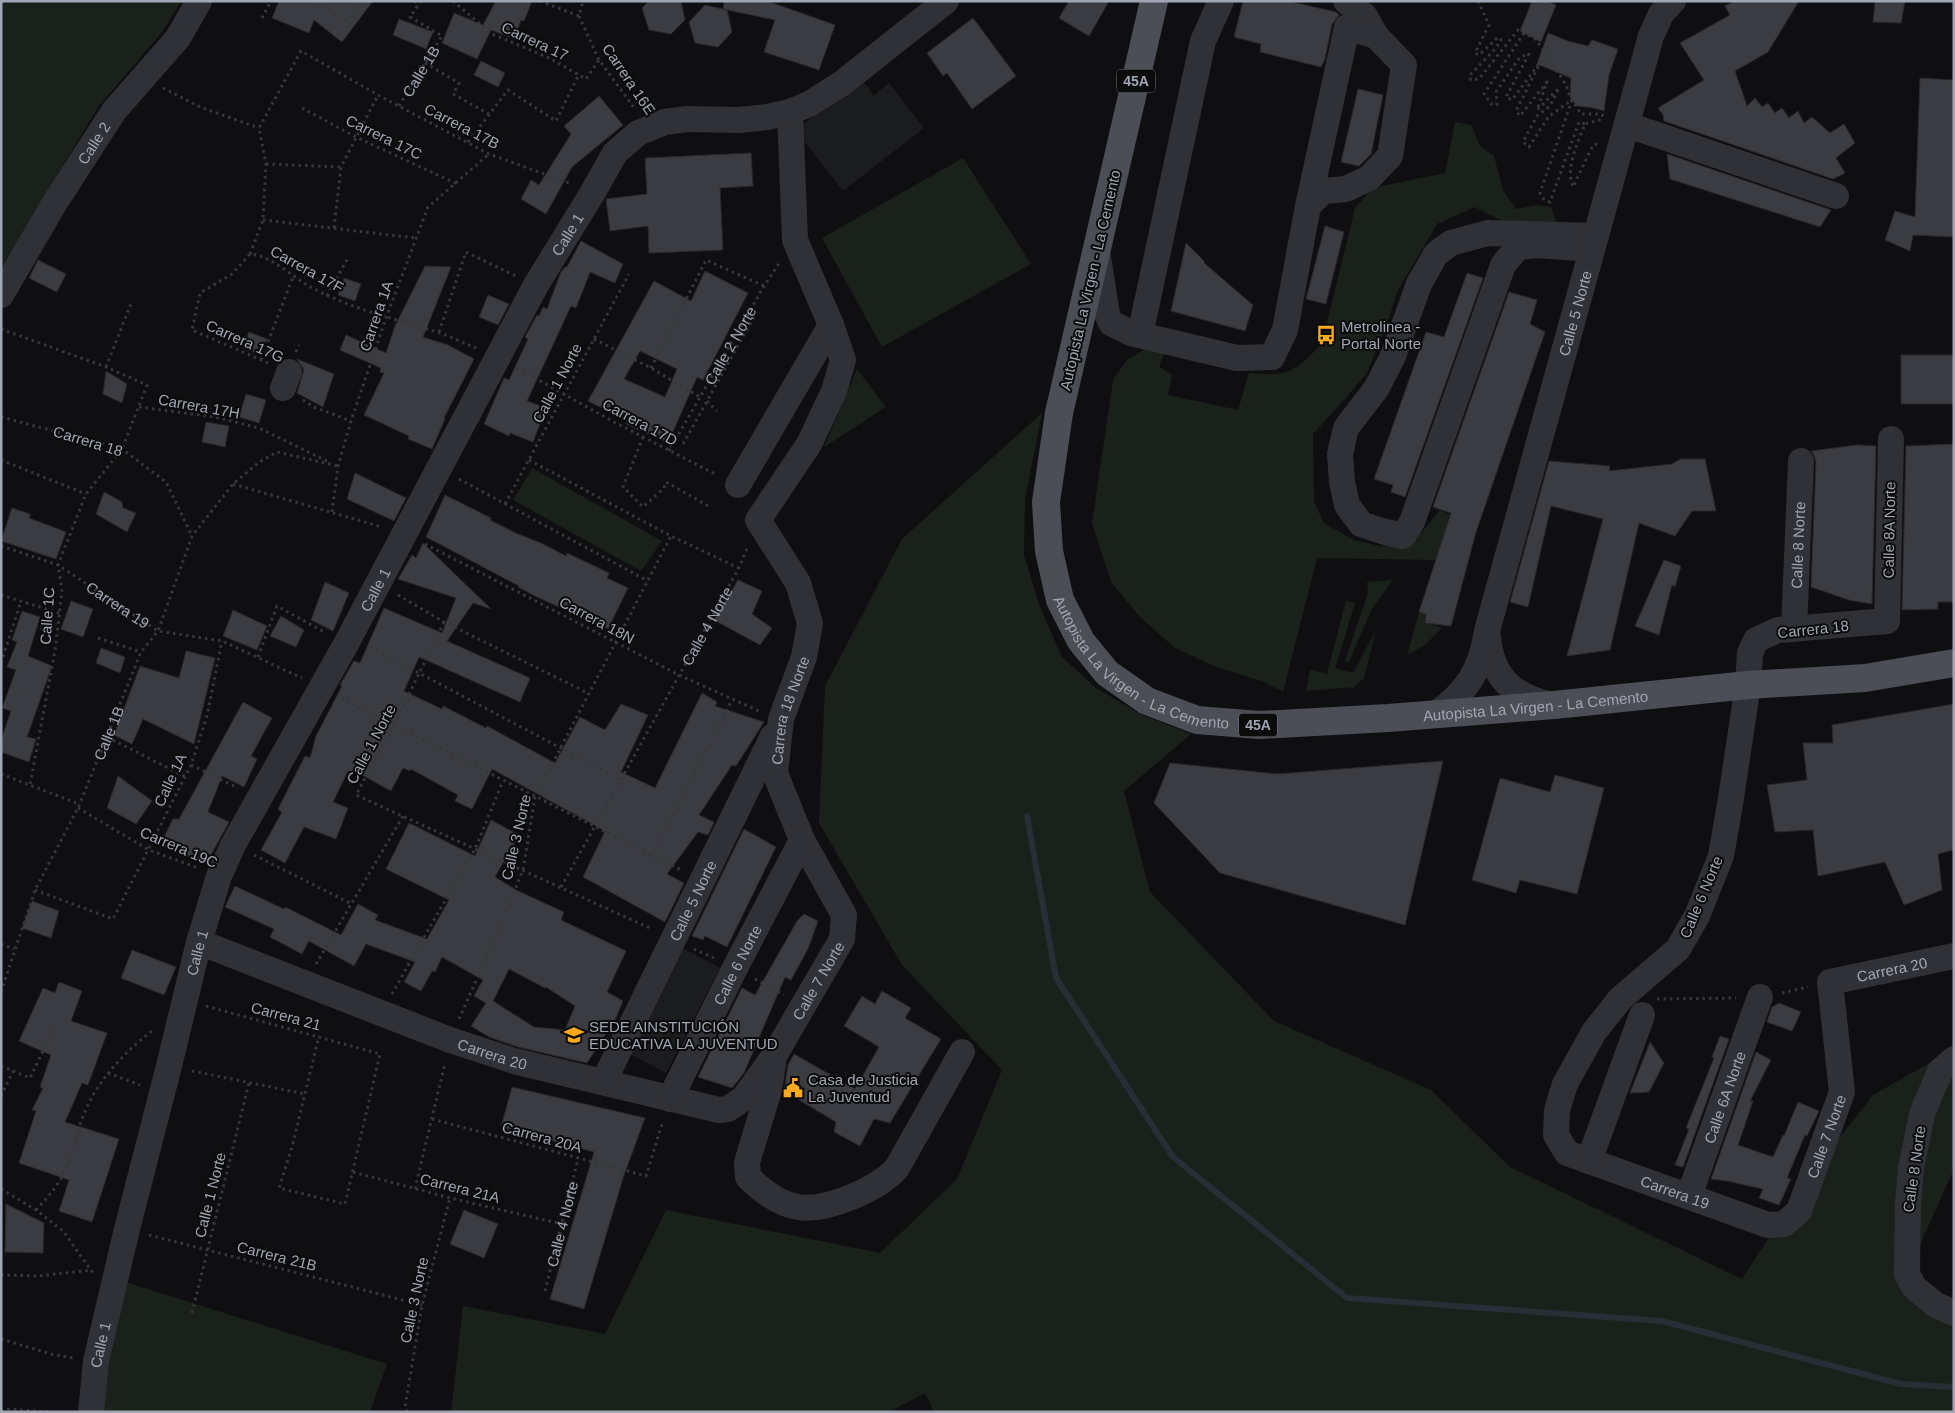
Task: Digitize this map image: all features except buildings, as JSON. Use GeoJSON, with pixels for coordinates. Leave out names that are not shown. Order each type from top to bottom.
{"type":"FeatureCollection","features":[{"type":"Feature","properties":{"kind":"main road","name":"Autopista La Virgen - La Cemento"},"geometry":{"type":"LineString","coordinates":[[1154,1],[1059,413],[1046,502],[1049,551],[1060,600],[1081,641],[1107,673],[1147,701],[1197,720],[1259,726],[1554,705],[1748,684],[1865,678],[1954,663]]}},
{"type":"Feature","properties":{"kind":"street","name":"Calle 2"},"geometry":{"type":"LineString","coordinates":[[1,296],[54,204],[114,111],[178,38],[199,1]]}},
{"type":"Feature","properties":{"kind":"street","name":"Calle 1"},"geometry":{"type":"LineString","coordinates":[[91,1412],[96,1361],[127,1230],[199,942],[220,876],[233,845],[406,534],[536,285],[615,153],[626,142],[649,128],[674,120],[739,120],[767,117],[790,112],[809,104],[842,84],[946,1]]}},
{"type":"Feature","properties":{"kind":"street"},"geometry":{"type":"LineString","coordinates":[[1140,335],[1203,41],[1221,1]]}},
{"type":"Feature","properties":{"kind":"street"},"geometry":{"type":"LineString","coordinates":[[1308,206],[1323,191],[1346,189],[1369,178],[1390,156],[1404,65],[1376,36],[1364,14],[1346,1]]}},
{"type":"Feature","properties":{"kind":"street","name":"Calle 5 Norte"},"geometry":{"type":"LineString","coordinates":[[1437,713],[1454,702],[1467,687],[1477,670],[1484,651],[1487,631],[1651,36],[1662,14],[1673,1]]}},
{"type":"Feature","properties":{"kind":"street"},"geometry":{"type":"LineString","coordinates":[[1096,251],[1107,314],[1111,323],[1140,335],[1237,358],[1272,357],[1285,330],[1308,206],[1347,27],[1376,36]]}},
{"type":"Feature","properties":{"kind":"street"},"geometry":{"type":"LineString","coordinates":[[758,520],[809,444],[834,391],[842,360],[831,324],[795,240],[790,112]]}},
{"type":"Feature","properties":{"kind":"street"},"geometry":{"type":"LineString","coordinates":[[1628,125],[1836,196]]}},
{"type":"Feature","properties":{"kind":"street"},"geometry":{"type":"LineString","coordinates":[[1488,233],[1594,242],[1518,247],[1503,265],[1412,522],[1403,536],[1362,524],[1347,505],[1342,482],[1340,454],[1346,428],[1376,389],[1389,364],[1419,284],[1436,254],[1451,242],[1488,233]]}},
{"type":"Feature","properties":{"kind":"street"},"geometry":{"type":"LineString","coordinates":[[738,485],[831,324]]}},
{"type":"Feature","properties":{"kind":"street","name":"Calle 8A Norte"},"geometry":{"type":"LineString","coordinates":[[1887,621],[1891,439]]}},
{"type":"Feature","properties":{"kind":"street","name":"Calle 8 Norte"},"geometry":{"type":"LineString","coordinates":[[1794,629],[1801,461]]}},
{"type":"Feature","properties":{"kind":"street","name":"Carrera 18 Norte"},"geometry":{"type":"LineString","coordinates":[[758,520],[798,583],[810,623],[804,656],[781,719],[775,773],[802,840],[844,915],[844,929]]}},
{"type":"Feature","properties":{"kind":"street","name":"Carrera 18"},"geometry":{"type":"LineString","coordinates":[[1748,684],[1750,652],[1756,640],[1778,630],[1887,621]]}},
{"type":"Feature","properties":{"kind":"street","name":"Calle 5 Norte"},"geometry":{"type":"LineString","coordinates":[[1487,631],[1489,653],[1498,673],[1513,690],[1532,701],[1554,705]]}},
{"type":"Feature","properties":{"kind":"street","name":"Calle 6 Norte"},"geometry":{"type":"LineString","coordinates":[[1578,1157],[1556,1135],[1557,1110],[1565,1084],[1594,1032],[1620,999],[1678,949],[1700,907],[1721,856],[1732,798],[1748,684]]}},
{"type":"Feature","properties":{"kind":"street","name":"Calle 5 Norte"},"geometry":{"type":"LineString","coordinates":[[604,1081],[781,719]]}},
{"type":"Feature","properties":{"kind":"street","name":"Calle 6 Norte"},"geometry":{"type":"LineString","coordinates":[[670,1099],[802,840]]}},
{"type":"Feature","properties":{"kind":"street","name":"Calle 7 Norte"},"geometry":{"type":"LineString","coordinates":[[774,1056],[842,939],[844,929]]}},
{"type":"Feature","properties":{"kind":"street","name":"Carrera 20"},"geometry":{"type":"LineString","coordinates":[[199,942],[382,1015],[514,1061],[719,1110],[728,1109],[744,1098],[774,1056]]}},
{"type":"Feature","properties":{"kind":"street","name":"Carrera 20"},"geometry":{"type":"LineString","coordinates":[[1830,982],[1954,956]]}},
{"type":"Feature","properties":{"kind":"street","name":"Calle 7 Norte"},"geometry":{"type":"LineString","coordinates":[[1784,1224],[1799,1211],[1842,1092],[1830,982]]}},
{"type":"Feature","properties":{"kind":"street","name":"Calle 6A Norte"},"geometry":{"type":"LineString","coordinates":[[1689,1196],[1760,997]]}},
{"type":"Feature","properties":{"kind":"street"},"geometry":{"type":"LineString","coordinates":[[1578,1157],[1642,1015]]}},
{"type":"Feature","properties":{"kind":"street"},"geometry":{"type":"LineString","coordinates":[[774,1056],[769,1090],[747,1162],[748,1177],[768,1195],[797,1207],[816,1208],[850,1197],[888,1178],[897,1168],[962,1052]]}},
{"type":"Feature","properties":{"kind":"street","name":"Calle 8 Norte"},"geometry":{"type":"LineString","coordinates":[[1954,1059],[1940,1071],[1922,1114],[1911,1168],[1908,1202],[1907,1274],[1914,1287],[1936,1305],[1954,1312]]}},
{"type":"Feature","properties":{"kind":"street","name":"Carrera 19"},"geometry":{"type":"LineString","coordinates":[[1578,1157],[1768,1225],[1784,1224]]}},
{"type":"Feature","properties":{"kind":"path"},"geometry":{"type":"LineString","coordinates":[[262,18],[271,1]]}},
{"type":"Feature","properties":{"kind":"path"},"geometry":{"type":"LineString","coordinates":[[310,1],[352,23],[364,1]]}},
{"type":"Feature","properties":{"kind":"path"},"geometry":{"type":"LineString","coordinates":[[414,1],[420,3]]}},
{"type":"Feature","properties":{"kind":"path","name":"Carrera 17"},"geometry":{"type":"LineString","coordinates":[[453,1],[492,34],[549,58],[586,79],[599,60]]}},
{"type":"Feature","properties":{"kind":"path"},"geometry":{"type":"LineString","coordinates":[[540,1],[579,16],[583,1]]}},
{"type":"Feature","properties":{"kind":"path"},"geometry":{"type":"LineString","coordinates":[[1478,1],[1489,25],[1475,53],[1478,55],[1498,38],[1501,40],[1469,76],[1471,80],[1479,79],[1518,30],[1534,38],[1543,49],[1566,84],[1572,100],[1581,114],[1601,114],[1610,120],[1604,119],[1585,124],[1578,122],[1550,202],[1544,200],[1540,193],[1572,100]]}},
{"type":"Feature","properties":{"kind":"path","name":"Calle 1B"},"geometry":{"type":"LineString","coordinates":[[398,106],[442,36],[410,17],[420,3]]}},
{"type":"Feature","properties":{"kind":"path","name":"Carrera 16E"},"geometry":{"type":"LineString","coordinates":[[579,16],[599,60],[649,128]]}},
{"type":"Feature","properties":{"kind":"path"},"geometry":{"type":"LineString","coordinates":[[1524,33],[1484,94],[1491,104],[1497,105],[1496,92],[1520,56],[1529,54],[1506,97],[1512,100],[1542,61],[1516,111],[1520,116],[1547,82],[1537,110],[1559,88],[1550,106],[1536,116],[1523,142],[1529,147],[1549,116],[1572,100]]}},
{"type":"Feature","properties":{"kind":"path","name":"Carrera 17B"},"geometry":{"type":"LineString","coordinates":[[259,128],[301,51],[398,106],[489,154],[538,170],[593,192]]}},
{"type":"Feature","properties":{"kind":"path"},"geometry":{"type":"LineString","coordinates":[[425,63],[459,83],[453,94],[489,114]]}},
{"type":"Feature","properties":{"kind":"path"},"geometry":{"type":"LineString","coordinates":[[468,142],[508,90],[556,121],[579,74]]}},
{"type":"Feature","properties":{"kind":"path"},"geometry":{"type":"LineString","coordinates":[[145,75],[168,92],[259,128],[266,164],[263,220],[250,254]]}},
{"type":"Feature","properties":{"kind":"path"},"geometry":{"type":"LineString","coordinates":[[334,228],[341,167],[378,95]]}},
{"type":"Feature","properties":{"kind":"path","name":"Carrera 17C"},"geometry":{"type":"LineString","coordinates":[[302,108],[456,184]]}},
{"type":"Feature","properties":{"kind":"path"},"geometry":{"type":"LineString","coordinates":[[1585,124],[1576,147],[1570,178],[1573,187],[1593,144],[1602,143]]}},
{"type":"Feature","properties":{"kind":"path","name":"Carrera 1A"},"geometry":{"type":"LineString","coordinates":[[332,512],[338,466],[351,421],[386,318],[428,207],[489,154]]}},
{"type":"Feature","properties":{"kind":"path"},"geometry":{"type":"LineString","coordinates":[[266,164],[341,167]]}},
{"type":"Feature","properties":{"kind":"path"},"geometry":{"type":"LineString","coordinates":[[263,220],[416,238]]}},
{"type":"Feature","properties":{"kind":"path","name":"Calle 2 Norte"},"geometry":{"type":"LineString","coordinates":[[670,451],[764,286],[795,240]]}},
{"type":"Feature","properties":{"kind":"path"},"geometry":{"type":"LineString","coordinates":[[439,332],[466,252],[536,285]]}},
{"type":"Feature","properties":{"kind":"path","name":"Carrera 17F"},"geometry":{"type":"LineString","coordinates":[[192,330],[200,293],[232,274],[250,254],[257,255],[281,266],[294,277],[327,296],[386,318],[439,332],[498,358]]}},
{"type":"Feature","properties":{"kind":"path"},"geometry":{"type":"LineString","coordinates":[[327,296],[349,256]]}},
{"type":"Feature","properties":{"kind":"path"},"geometry":{"type":"LineString","coordinates":[[651,368],[706,260],[764,286]]}},
{"type":"Feature","properties":{"kind":"path","name":"Calle 1 Norte"},"geometry":{"type":"LineString","coordinates":[[505,504],[629,274]]}},
{"type":"Feature","properties":{"kind":"path"},"geometry":{"type":"LineString","coordinates":[[261,360],[294,277]]}},
{"type":"Feature","properties":{"kind":"path"},"geometry":{"type":"LineString","coordinates":[[106,368],[132,301]]}},
{"type":"Feature","properties":{"kind":"path"},"geometry":{"type":"LineString","coordinates":[[683,444],[755,315]]}},
{"type":"Feature","properties":{"kind":"path","name":"Carrera 17H"},"geometry":{"type":"LineString","coordinates":[[1,329],[148,385],[139,407],[215,417],[259,428],[338,466]]}},
{"type":"Feature","properties":{"kind":"path","name":"Carrera 17G"},"geometry":{"type":"LineString","coordinates":[[192,330],[261,360],[314,406],[351,421]]}},
{"type":"Feature","properties":{"kind":"path"},"geometry":{"type":"LineString","coordinates":[[594,338],[651,368],[700,397]]}},
{"type":"Feature","properties":{"kind":"path","name":"Carrera 17D"},"geometry":{"type":"LineString","coordinates":[[498,358],[643,437],[738,485]]}},
{"type":"Feature","properties":{"kind":"path"},"geometry":{"type":"LineString","coordinates":[[707,401],[717,411]]}},
{"type":"Feature","properties":{"kind":"path"},"geometry":{"type":"LineString","coordinates":[[58,565],[86,494],[122,449],[139,407]]}},
{"type":"Feature","properties":{"kind":"path","name":"Carrera 18"},"geometry":{"type":"LineString","coordinates":[[1,417],[122,449],[166,482],[192,536]]}},
{"type":"Feature","properties":{"kind":"path"},"geometry":{"type":"LineString","coordinates":[[643,437],[623,487],[643,507],[659,494],[666,482],[710,507]]}},
{"type":"Feature","properties":{"kind":"path","name":"Calle 1B"},"geometry":{"type":"LineString","coordinates":[[1,992],[34,890],[78,806],[141,652],[158,630],[192,536],[233,484],[258,463],[277,452],[338,466]]}},
{"type":"Feature","properties":{"kind":"path"},"geometry":{"type":"LineString","coordinates":[[1,460],[86,494]]}},
{"type":"Feature","properties":{"kind":"path"},"geometry":{"type":"LineString","coordinates":[[529,460],[671,536],[739,568]]}},
{"type":"Feature","properties":{"kind":"path"},"geometry":{"type":"LineString","coordinates":[[440,469],[648,581]]}},
{"type":"Feature","properties":{"kind":"path"},"geometry":{"type":"LineString","coordinates":[[233,484],[406,534]]}},
{"type":"Feature","properties":{"kind":"path","name":"Calle 4 Norte"},"geometry":{"type":"LineString","coordinates":[[561,887],[739,568],[758,520]]}},
{"type":"Feature","properties":{"kind":"path","name":"Carrera 18N"},"geometry":{"type":"LineString","coordinates":[[406,534],[679,675],[732,700],[781,719]]}},
{"type":"Feature","properties":{"kind":"path","name":"Calle 3 Norte"},"geometry":{"type":"LineString","coordinates":[[415,1189],[450,1040],[523,870],[535,797],[671,536]]}},
{"type":"Feature","properties":{"kind":"path","name":"Carrera 19"},"geometry":{"type":"LineString","coordinates":[[1,546],[58,565],[158,630],[222,641],[258,657],[702,880]]}},
{"type":"Feature","properties":{"kind":"path","name":"Calle 1C"},"geometry":{"type":"LineString","coordinates":[[30,784],[49,693],[62,591],[58,565]]}},
{"type":"Feature","properties":{"kind":"path"},"geometry":{"type":"LineString","coordinates":[[378,584],[444,622],[588,693]]}},
{"type":"Feature","properties":{"kind":"path"},"geometry":{"type":"LineString","coordinates":[[1,595],[59,613]]}},
{"type":"Feature","properties":{"kind":"path"},"geometry":{"type":"LineString","coordinates":[[1,663],[21,601]]}},
{"type":"Feature","properties":{"kind":"path"},"geometry":{"type":"LineString","coordinates":[[258,657],[277,606],[419,673],[621,780]]}},
{"type":"Feature","properties":{"kind":"path","name":"Calle 1 Norte"},"geometry":{"type":"LineString","coordinates":[[403,816],[356,795],[394,725],[444,622]]}},
{"type":"Feature","properties":{"kind":"path"},"geometry":{"type":"LineString","coordinates":[[98,638],[141,652]]}},
{"type":"Feature","properties":{"kind":"path","name":"Calle 1A"},"geometry":{"type":"LineString","coordinates":[[34,890],[112,919],[191,765],[207,716],[222,641]]}},
{"type":"Feature","properties":{"kind":"path"},"geometry":{"type":"LineString","coordinates":[[652,856],[732,700]]}},
{"type":"Feature","properties":{"kind":"path"},"geometry":{"type":"LineString","coordinates":[[107,737],[186,777]]}},
{"type":"Feature","properties":{"kind":"path"},"geometry":{"type":"LineString","coordinates":[[191,765],[259,799]]}},
{"type":"Feature","properties":{"kind":"path","name":"Carrera 19C"},"geometry":{"type":"LineString","coordinates":[[1,774],[30,784],[78,806],[149,850],[220,876]]}},
{"type":"Feature","properties":{"kind":"path"},"geometry":{"type":"LineString","coordinates":[[382,1015],[420,944],[475,849],[504,781]]}},
{"type":"Feature","properties":{"kind":"path"},"geometry":{"type":"LineString","coordinates":[[304,984],[403,816],[523,870]]}},
{"type":"Feature","properties":{"kind":"path"},"geometry":{"type":"LineString","coordinates":[[233,845],[352,904]]}},
{"type":"Feature","properties":{"kind":"path"},"geometry":{"type":"LineString","coordinates":[[1,944],[14,949]]}},
{"type":"Feature","properties":{"kind":"path"},"geometry":{"type":"LineString","coordinates":[[1620,999],[1760,997],[1830,982]]}},
{"type":"Feature","properties":{"kind":"path"},"geometry":{"type":"LineString","coordinates":[[36,1210],[55,1189],[66,1167],[85,1110],[108,1073],[130,1048],[183,1007]]}},
{"type":"Feature","properties":{"kind":"path","name":"Carrera 21"},"geometry":{"type":"LineString","coordinates":[[183,1007],[319,1036],[380,1054],[353,1172]]}},
{"type":"Feature","properties":{"kind":"path"},"geometry":{"type":"LineString","coordinates":[[1,1066],[30,1078],[56,1024]]}},
{"type":"Feature","properties":{"kind":"path"},"geometry":{"type":"LineString","coordinates":[[319,1036],[292,1147],[279,1188],[345,1204],[353,1172]]}},
{"type":"Feature","properties":{"kind":"path"},"geometry":{"type":"LineString","coordinates":[[169,1066],[305,1094]]}},
{"type":"Feature","properties":{"kind":"path"},"geometry":{"type":"LineString","coordinates":[[1,1096],[13,1071]]}},
{"type":"Feature","properties":{"kind":"path"},"geometry":{"type":"LineString","coordinates":[[108,1073],[162,1093]]}},
{"type":"Feature","properties":{"kind":"path","name":"Calle 1 Norte"},"geometry":{"type":"LineString","coordinates":[[192,1313],[249,1083]]}},
{"type":"Feature","properties":{"kind":"path","name":"Carrera 20A"},"geometry":{"type":"LineString","coordinates":[[432,1119],[646,1176],[670,1099]]}},
{"type":"Feature","properties":{"kind":"path","name":"Calle 4 Norte"},"geometry":{"type":"LineString","coordinates":[[545,1291],[578,1159]]}},
{"type":"Feature","properties":{"kind":"path","name":"Carrera 21A"},"geometry":{"type":"LineString","coordinates":[[353,1172],[450,1198],[562,1224]]}},
{"type":"Feature","properties":{"kind":"path"},"geometry":{"type":"LineString","coordinates":[[1,1189],[36,1210],[63,1232],[98,1279]]}},
{"type":"Feature","properties":{"kind":"path","name":"Calle 3 Norte"},"geometry":{"type":"LineString","coordinates":[[407,1412],[405,1407],[422,1305],[450,1198]]}},
{"type":"Feature","properties":{"kind":"path","name":"Carrera 21B"},"geometry":{"type":"LineString","coordinates":[[127,1230],[422,1305]]}},
{"type":"Feature","properties":{"kind":"path"},"geometry":{"type":"LineString","coordinates":[[1,1276],[38,1276],[92,1270]]}},
{"type":"Feature","properties":{"kind":"path"},"geometry":{"type":"LineString","coordinates":[[1,1339],[51,1354],[96,1361]]}},
{"type":"Feature","properties":{"kind":"path"},"geometry":{"type":"LineString","coordinates":[[1,1411],[7,1409],[48,1412]]}},
{"type":"Feature","properties":{"kind":"shaded area"},"geometry":{"type":"Polygon","coordinates":[[[1,1],[181,1],[162,32],[98,107],[1,269],[1,1]]]}},
{"type":"Feature","properties":{"kind":"shaded area"},"geometry":{"type":"Polygon","coordinates":[[[861,79],[874,95],[889,83],[924,128],[843,191],[793,127],[804,124],[861,79]]]}},
{"type":"Feature","properties":{"kind":"shaded area"},"geometry":{"type":"Polygon","coordinates":[[[1455,122],[1471,125],[1480,146],[1494,156],[1503,190],[1516,209],[1536,205],[1551,207],[1561,235],[1512,226],[1475,207],[1437,224],[1398,290],[1386,327],[1367,373],[1313,434],[1314,502],[1324,523],[1354,540],[1380,546],[1407,544],[1423,531],[1440,510],[1451,515],[1437,560],[1317,558],[1283,692],[1262,681],[1216,667],[1175,648],[1140,617],[1111,582],[1092,523],[1113,380],[1127,360],[1145,349],[1165,352],[1159,367],[1172,374],[1168,395],[1238,410],[1249,373],[1282,373],[1298,366],[1322,343],[1355,208],[1369,192],[1382,186],[1445,173],[1455,122]]]}},
{"type":"Feature","properties":{"kind":"shaded area"},"geometry":{"type":"Polygon","coordinates":[[[963,158],[1031,264],[882,347],[822,238],[963,158]]]}},
{"type":"Feature","properties":{"kind":"shaded area"},"geometry":{"type":"Polygon","coordinates":[[[857,369],[886,407],[824,447],[857,369]]]}},
{"type":"Feature","properties":{"kind":"shaded area"},"geometry":{"type":"Polygon","coordinates":[[[1042,413],[1025,500],[1024,555],[1040,607],[1062,657],[1096,688],[1140,714],[1191,734],[1124,791],[1150,892],[1274,1021],[1431,1090],[1510,1167],[1742,1279],[1805,1182],[1873,1095],[1954,1049],[1954,1169],[1905,1278],[1954,1309],[1954,1412],[934,1412],[925,1393],[889,1412],[451,1412],[463,1306],[605,1334],[666,1210],[880,1253],[957,1179],[1002,1070],[902,965],[819,823],[825,686],[902,539],[1042,413]]]}},
{"type":"Feature","properties":{"kind":"shaded area"},"geometry":{"type":"Polygon","coordinates":[[[532,468],[662,541],[641,571],[513,500],[532,468]]]}},
{"type":"Feature","properties":{"kind":"shaded area"},"geometry":{"type":"Polygon","coordinates":[[[1393,580],[1373,607],[1348,663],[1345,661],[1368,593],[1367,582],[1393,580]]]}},
{"type":"Feature","properties":{"kind":"shaded area"},"geometry":{"type":"Polygon","coordinates":[[[1346,601],[1355,603],[1335,668],[1353,673],[1376,630],[1364,678],[1354,687],[1306,691],[1310,669],[1327,674],[1346,601]]]}},
{"type":"Feature","properties":{"kind":"shaded area"},"geometry":{"type":"Polygon","coordinates":[[[1419,612],[1426,614],[1425,623],[1442,628],[1425,645],[1407,655],[1419,612]]]}},
{"type":"Feature","properties":{"kind":"shaded area"},"geometry":{"type":"Polygon","coordinates":[[[675,944],[720,968],[666,1073],[621,1049],[675,944]]]}},
{"type":"Feature","properties":{"kind":"shaded area"},"geometry":{"type":"Polygon","coordinates":[[[116,1279],[387,1364],[370,1412],[91,1412],[116,1279]]]}},
{"type":"Feature","properties":{"kind":"waterway"},"geometry":{"type":"LineString","coordinates":[[1027,816],[1056,978],[1173,1157],[1347,1298],[1662,1321],[1901,1384],[1954,1387]]}},
{"type":"Feature","properties":{"kind":"place","name":"Metrolinea - Portal Norte"},"geometry":{"type":"Point","coordinates":[1326,335]}},
{"type":"Feature","properties":{"kind":"place","name":"SEDE AINSTITUCIÓN EDUCATIVA LA JUVENTUD"},"geometry":{"type":"Point","coordinates":[574,1035]}},
{"type":"Feature","properties":{"kind":"place","name":"Casa de Justicia La Juventud"},"geometry":{"type":"Point","coordinates":[793,1088]}}]}
